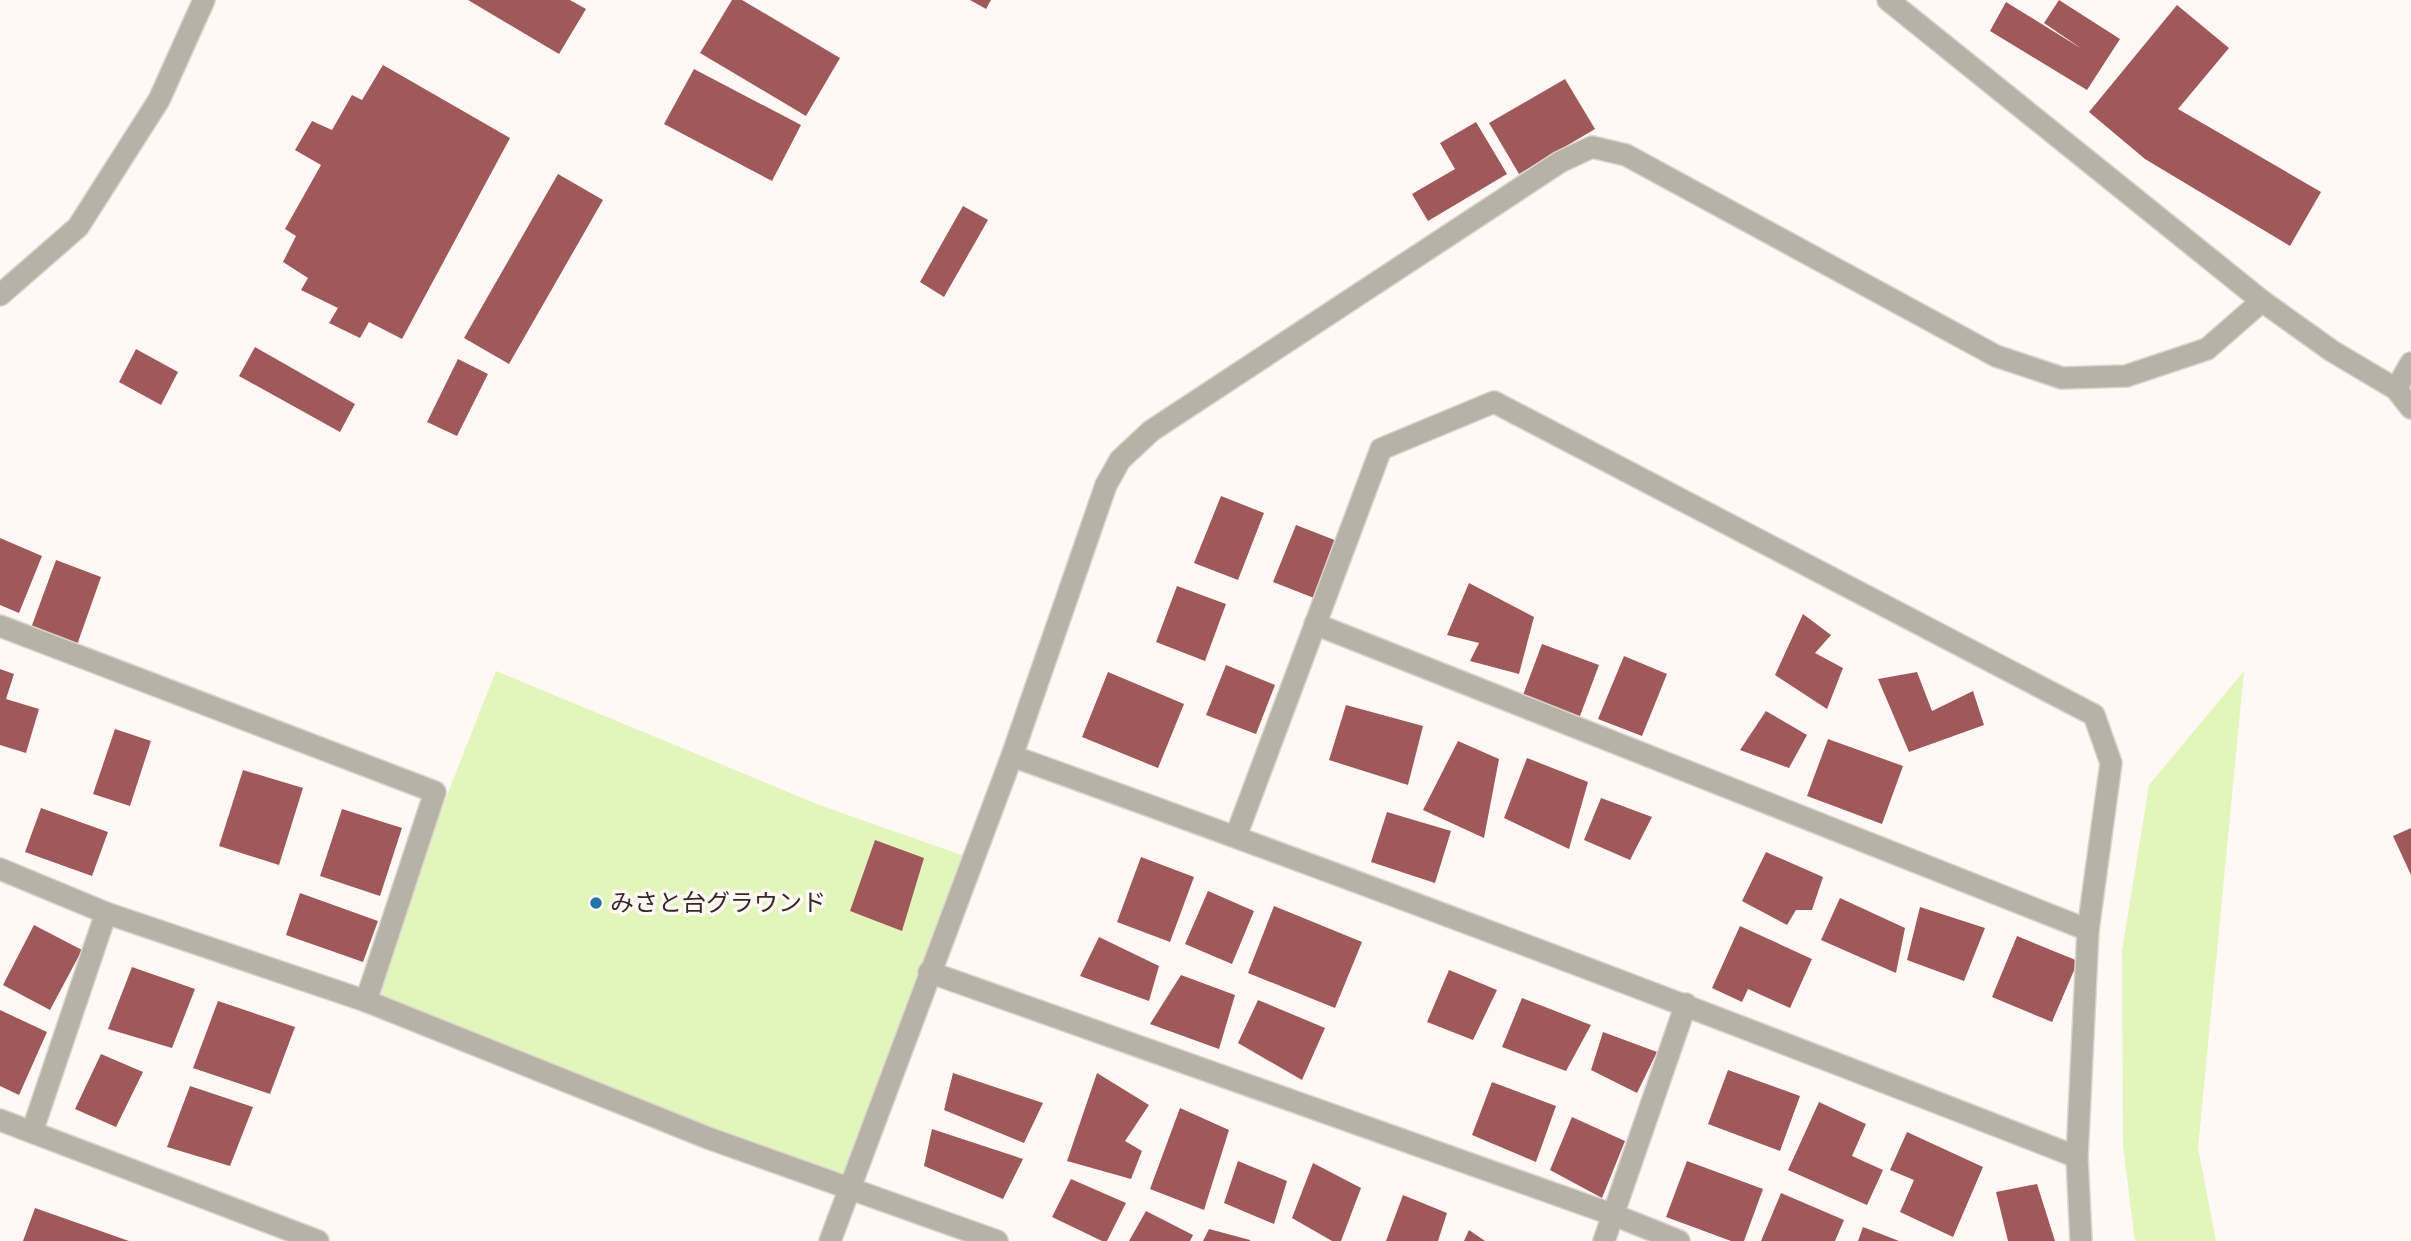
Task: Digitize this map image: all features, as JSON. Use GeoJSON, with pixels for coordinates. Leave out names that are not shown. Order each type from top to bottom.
{"type":"FeatureCollection","features":[{"type":"Feature","properties":{"kind":"street"},"geometry":{"type":"LineString","coordinates":[[0,295],[78,227],[159,100],[204,0]]}},
{"type":"Feature","properties":{"kind":"street"},"geometry":{"type":"LineString","coordinates":[[1888,0],[2262,301],[2332,351],[2396,389],[2411,408]]}},
{"type":"Feature","properties":{"kind":"street"},"geometry":{"type":"LineString","coordinates":[[830,1241],[1012,756],[1106,485],[1120,460],[1151,431],[1560,162],[1592,147],[1626,155],[1996,356],[2062,377],[2126,376],[2207,349],[2262,301]]}},
{"type":"Feature","properties":{"kind":"street"},"geometry":{"type":"LineString","coordinates":[[2396,389],[2411,363]]}},
{"type":"Feature","properties":{"kind":"street"},"geometry":{"type":"LineString","coordinates":[[1236,836],[1381,450],[1494,402],[2094,715],[2111,763],[2088,930],[2077,1157],[2081,1241]]}},
{"type":"Feature","properties":{"kind":"street"},"geometry":{"type":"LineString","coordinates":[[1315,624],[2088,930]]}},
{"type":"Feature","properties":{"kind":"street"},"geometry":{"type":"LineString","coordinates":[[0,626],[435,792],[366,1001]]}},
{"type":"Feature","properties":{"kind":"street"},"geometry":{"type":"LineString","coordinates":[[1012,756],[1236,836],[1686,1004],[2077,1157]]}},
{"type":"Feature","properties":{"kind":"street"},"geometry":{"type":"LineString","coordinates":[[0,869],[106,912],[366,1001],[708,1138],[997,1241]]}},
{"type":"Feature","properties":{"kind":"street"},"geometry":{"type":"LineString","coordinates":[[32,1132],[106,912]]}},
{"type":"Feature","properties":{"kind":"street"},"geometry":{"type":"LineString","coordinates":[[929,972],[1614,1215],[1679,1241]]}},
{"type":"Feature","properties":{"kind":"street"},"geometry":{"type":"LineString","coordinates":[[1604,1241],[1686,1004]]}},
{"type":"Feature","properties":{"kind":"street"},"geometry":{"type":"LineString","coordinates":[[0,1120],[318,1241]]}},
{"type":"Feature","properties":{"kind":"green space","name":"みさと台グラウンド"},"geometry":{"type":"Polygon","coordinates":[[[496,671],[822,806],[973,859],[849,1190],[366,1001],[496,671]]]}},
{"type":"Feature","properties":{"kind":"green space"},"geometry":{"type":"Polygon","coordinates":[[[2244,671],[2198,1148],[2216,1241],[2135,1241],[2123,1146],[2122,951],[2149,785],[2244,671]]]}},
{"type":"Feature","properties":{"kind":"building"},"geometry":{"type":"Polygon","coordinates":[[[468,0],[570,0],[586,9],[559,54],[468,0]]]}},
{"type":"Feature","properties":{"kind":"building"},"geometry":{"type":"Polygon","coordinates":[[[732,0],[742,0],[840,58],[806,116],[700,53],[732,0]]]}},
{"type":"Feature","properties":{"kind":"building"},"geometry":{"type":"Polygon","coordinates":[[[970,0],[991,0],[986,9],[970,0]]]}},
{"type":"Feature","properties":{"kind":"building"},"geometry":{"type":"Polygon","coordinates":[[[2059,0],[2120,39],[2087,90],[1990,31],[2006,2],[2082,49],[2044,23],[2059,0]]]}},
{"type":"Feature","properties":{"kind":"building"},"geometry":{"type":"Polygon","coordinates":[[[2177,5],[2229,48],[2178,109],[2321,192],[2290,246],[2145,159],[2089,112],[2177,5]]]}},
{"type":"Feature","properties":{"kind":"building"},"geometry":{"type":"Polygon","coordinates":[[[383,65],[510,138],[402,339],[369,322],[360,338],[329,323],[338,308],[301,290],[308,278],[283,262],[296,236],[285,229],[321,165],[295,150],[312,121],[332,130],[352,95],[362,100],[383,65]]]}},
{"type":"Feature","properties":{"kind":"building"},"geometry":{"type":"Polygon","coordinates":[[[694,69],[801,125],[772,181],[664,124],[694,69]]]}},
{"type":"Feature","properties":{"kind":"building"},"geometry":{"type":"Polygon","coordinates":[[[1565,79],[1595,129],[1519,174],[1489,123],[1565,79]]]}},
{"type":"Feature","properties":{"kind":"building"},"geometry":{"type":"Polygon","coordinates":[[[1476,122],[1507,174],[1428,221],[1412,194],[1455,169],[1440,143],[1476,122]]]}},
{"type":"Feature","properties":{"kind":"building"},"geometry":{"type":"Polygon","coordinates":[[[558,174],[603,200],[509,364],[464,338],[558,174]]]}},
{"type":"Feature","properties":{"kind":"building"},"geometry":{"type":"Polygon","coordinates":[[[963,206],[988,220],[944,297],[920,282],[963,206]]]}},
{"type":"Feature","properties":{"kind":"building"},"geometry":{"type":"Polygon","coordinates":[[[255,347],[355,404],[340,432],[239,376],[255,347]]]}},
{"type":"Feature","properties":{"kind":"building"},"geometry":{"type":"Polygon","coordinates":[[[136,349],[178,372],[161,405],[119,382],[136,349]]]}},
{"type":"Feature","properties":{"kind":"building"},"geometry":{"type":"Polygon","coordinates":[[[458,359],[488,374],[457,436],[427,422],[458,359]]]}},
{"type":"Feature","properties":{"kind":"building"},"geometry":{"type":"Polygon","coordinates":[[[1221,496],[1264,513],[1238,580],[1194,563],[1221,496]]]}},
{"type":"Feature","properties":{"kind":"building"},"geometry":{"type":"Polygon","coordinates":[[[1296,525],[1337,541],[1314,598],[1273,582],[1296,525]]]}},
{"type":"Feature","properties":{"kind":"building"},"geometry":{"type":"Polygon","coordinates":[[[0,538],[42,556],[19,613],[0,605],[0,538]]]}},
{"type":"Feature","properties":{"kind":"building"},"geometry":{"type":"Polygon","coordinates":[[[56,560],[101,577],[77,645],[31,628],[56,560]]]}},
{"type":"Feature","properties":{"kind":"building"},"geometry":{"type":"Polygon","coordinates":[[[1469,583],[1534,617],[1519,674],[1470,661],[1479,643],[1447,635],[1469,583]]]}},
{"type":"Feature","properties":{"kind":"building"},"geometry":{"type":"Polygon","coordinates":[[[1177,586],[1226,604],[1205,661],[1156,642],[1177,586]]]}},
{"type":"Feature","properties":{"kind":"building"},"geometry":{"type":"Polygon","coordinates":[[[1803,614],[1831,635],[1815,653],[1843,668],[1827,709],[1775,675],[1803,614]]]}},
{"type":"Feature","properties":{"kind":"building"},"geometry":{"type":"Polygon","coordinates":[[[1542,644],[1599,665],[1577,724],[1520,703],[1542,644]]]}},
{"type":"Feature","properties":{"kind":"building"},"geometry":{"type":"Polygon","coordinates":[[[1624,656],[1667,674],[1642,736],[1598,719],[1624,656]]]}},
{"type":"Feature","properties":{"kind":"building"},"geometry":{"type":"Polygon","coordinates":[[[1226,665],[1275,685],[1256,734],[1206,715],[1226,665]]]}},
{"type":"Feature","properties":{"kind":"building"},"geometry":{"type":"Polygon","coordinates":[[[0,669],[14,674],[6,699],[39,709],[26,753],[0,745],[0,669]]]}},
{"type":"Feature","properties":{"kind":"building"},"geometry":{"type":"Polygon","coordinates":[[[1108,672],[1184,704],[1158,768],[1082,737],[1108,672]]]}},
{"type":"Feature","properties":{"kind":"building"},"geometry":{"type":"Polygon","coordinates":[[[1917,672],[1932,711],[1973,691],[1984,725],[1909,752],[1878,679],[1917,672]]]}},
{"type":"Feature","properties":{"kind":"building"},"geometry":{"type":"Polygon","coordinates":[[[1346,705],[1423,726],[1408,785],[1329,760],[1346,705]]]}},
{"type":"Feature","properties":{"kind":"building"},"geometry":{"type":"Polygon","coordinates":[[[1766,711],[1807,735],[1789,768],[1740,750],[1766,711]]]}},
{"type":"Feature","properties":{"kind":"building"},"geometry":{"type":"Polygon","coordinates":[[[115,729],[151,741],[130,806],[93,794],[115,729]]]}},
{"type":"Feature","properties":{"kind":"building"},"geometry":{"type":"Polygon","coordinates":[[[1828,739],[1903,766],[1882,824],[1807,796],[1828,739]]]}},
{"type":"Feature","properties":{"kind":"building"},"geometry":{"type":"Polygon","coordinates":[[[1458,741],[1499,759],[1484,838],[1423,810],[1458,741]]]}},
{"type":"Feature","properties":{"kind":"building"},"geometry":{"type":"Polygon","coordinates":[[[1527,758],[1588,782],[1569,849],[1504,818],[1527,758]]]}},
{"type":"Feature","properties":{"kind":"building"},"geometry":{"type":"Polygon","coordinates":[[[243,770],[303,788],[279,865],[219,846],[243,770]]]}},
{"type":"Feature","properties":{"kind":"building"},"geometry":{"type":"Polygon","coordinates":[[[1601,798],[1652,817],[1630,860],[1584,840],[1601,798]]]}},
{"type":"Feature","properties":{"kind":"building"},"geometry":{"type":"Polygon","coordinates":[[[41,808],[108,832],[92,876],[25,852],[41,808]]]}},
{"type":"Feature","properties":{"kind":"building"},"geometry":{"type":"Polygon","coordinates":[[[342,809],[402,828],[380,896],[320,876],[342,809]]]}},
{"type":"Feature","properties":{"kind":"building"},"geometry":{"type":"Polygon","coordinates":[[[1387,812],[1451,831],[1435,883],[1371,862],[1387,812]]]}},
{"type":"Feature","properties":{"kind":"building"},"geometry":{"type":"Polygon","coordinates":[[[2411,828],[2411,875],[2393,836],[2411,828]]]}},
{"type":"Feature","properties":{"kind":"building"},"geometry":{"type":"Polygon","coordinates":[[[875,840],[924,858],[902,931],[850,911],[875,840]]]}},
{"type":"Feature","properties":{"kind":"building"},"geometry":{"type":"Polygon","coordinates":[[[1766,852],[1823,877],[1812,910],[1796,910],[1787,925],[1742,901],[1766,852]]]}},
{"type":"Feature","properties":{"kind":"building"},"geometry":{"type":"Polygon","coordinates":[[[1141,857],[1194,877],[1170,942],[1117,922],[1141,857]]]}},
{"type":"Feature","properties":{"kind":"building"},"geometry":{"type":"Polygon","coordinates":[[[1208,891],[1254,911],[1232,964],[1185,944],[1208,891]]]}},
{"type":"Feature","properties":{"kind":"building"},"geometry":{"type":"Polygon","coordinates":[[[300,893],[378,921],[363,962],[286,935],[300,893]]]}},
{"type":"Feature","properties":{"kind":"building"},"geometry":{"type":"Polygon","coordinates":[[[1840,898],[1905,928],[1896,973],[1821,940],[1840,898]]]}},
{"type":"Feature","properties":{"kind":"building"},"geometry":{"type":"Polygon","coordinates":[[[1274,906],[1362,942],[1335,1008],[1248,973],[1274,906]]]}},
{"type":"Feature","properties":{"kind":"building"},"geometry":{"type":"Polygon","coordinates":[[[1920,907],[1985,928],[1964,981],[1907,960],[1920,907]]]}},
{"type":"Feature","properties":{"kind":"building"},"geometry":{"type":"Polygon","coordinates":[[[34,925],[82,950],[50,1010],[3,985],[34,925]]]}},
{"type":"Feature","properties":{"kind":"building"},"geometry":{"type":"Polygon","coordinates":[[[1740,926],[1812,959],[1790,1008],[1748,989],[1742,1002],[1712,988],[1740,926]]]}},
{"type":"Feature","properties":{"kind":"building"},"geometry":{"type":"Polygon","coordinates":[[[2017,936],[2078,961],[2052,1022],[1992,997],[2017,936]]]}},
{"type":"Feature","properties":{"kind":"building"},"geometry":{"type":"Polygon","coordinates":[[[1099,937],[1159,966],[1149,1001],[1080,976],[1099,937]]]}},
{"type":"Feature","properties":{"kind":"building"},"geometry":{"type":"Polygon","coordinates":[[[132,967],[195,989],[172,1048],[108,1029],[132,967]]]}},
{"type":"Feature","properties":{"kind":"building"},"geometry":{"type":"Polygon","coordinates":[[[1449,970],[1497,990],[1473,1040],[1427,1022],[1449,970]]]}},
{"type":"Feature","properties":{"kind":"building"},"geometry":{"type":"Polygon","coordinates":[[[1181,975],[1235,995],[1219,1049],[1150,1024],[1181,975]]]}},
{"type":"Feature","properties":{"kind":"building"},"geometry":{"type":"Polygon","coordinates":[[[1522,998],[1591,1025],[1566,1071],[1502,1047],[1522,998]]]}},
{"type":"Feature","properties":{"kind":"building"},"geometry":{"type":"Polygon","coordinates":[[[1258,1000],[1325,1028],[1302,1080],[1238,1043],[1258,1000]]]}},
{"type":"Feature","properties":{"kind":"building"},"geometry":{"type":"Polygon","coordinates":[[[218,1001],[295,1027],[270,1094],[193,1068],[218,1001]]]}},
{"type":"Feature","properties":{"kind":"building"},"geometry":{"type":"Polygon","coordinates":[[[0,1010],[47,1032],[19,1095],[0,1086],[0,1010]]]}},
{"type":"Feature","properties":{"kind":"building"},"geometry":{"type":"Polygon","coordinates":[[[1603,1032],[1657,1052],[1637,1093],[1591,1070],[1603,1032]]]}},
{"type":"Feature","properties":{"kind":"building"},"geometry":{"type":"Polygon","coordinates":[[[101,1054],[143,1072],[116,1127],[75,1109],[101,1054]]]}},
{"type":"Feature","properties":{"kind":"building"},"geometry":{"type":"Polygon","coordinates":[[[1728,1070],[1800,1096],[1780,1151],[1708,1124],[1728,1070]]]}},
{"type":"Feature","properties":{"kind":"building"},"geometry":{"type":"Polygon","coordinates":[[[953,1073],[1043,1103],[1024,1143],[944,1110],[953,1073]]]}},
{"type":"Feature","properties":{"kind":"building"},"geometry":{"type":"Polygon","coordinates":[[[1097,1073],[1149,1105],[1125,1141],[1142,1151],[1131,1179],[1067,1161],[1097,1073]]]}},
{"type":"Feature","properties":{"kind":"building"},"geometry":{"type":"Polygon","coordinates":[[[1492,1082],[1556,1106],[1536,1162],[1472,1135],[1492,1082]]]}},
{"type":"Feature","properties":{"kind":"building"},"geometry":{"type":"Polygon","coordinates":[[[190,1086],[253,1107],[230,1166],[167,1147],[190,1086]]]}},
{"type":"Feature","properties":{"kind":"building"},"geometry":{"type":"Polygon","coordinates":[[[1819,1102],[1866,1124],[1852,1156],[1883,1170],[1867,1205],[1788,1170],[1819,1102]]]}},
{"type":"Feature","properties":{"kind":"building"},"geometry":{"type":"Polygon","coordinates":[[[1180,1108],[1229,1130],[1204,1210],[1150,1189],[1180,1108]]]}},
{"type":"Feature","properties":{"kind":"building"},"geometry":{"type":"Polygon","coordinates":[[[1572,1117],[1625,1141],[1602,1198],[1550,1170],[1572,1117]]]}},
{"type":"Feature","properties":{"kind":"building"},"geometry":{"type":"Polygon","coordinates":[[[932,1129],[1023,1159],[1003,1199],[924,1166],[932,1129]]]}},
{"type":"Feature","properties":{"kind":"building"},"geometry":{"type":"Polygon","coordinates":[[[1907,1132],[1983,1167],[1953,1237],[1900,1212],[1914,1180],[1890,1170],[1907,1132]]]}},
{"type":"Feature","properties":{"kind":"building"},"geometry":{"type":"Polygon","coordinates":[[[1238,1161],[1287,1181],[1274,1224],[1224,1203],[1238,1161]]]}},
{"type":"Feature","properties":{"kind":"building"},"geometry":{"type":"Polygon","coordinates":[[[1687,1161],[1763,1189],[1744,1241],[1731,1241],[1666,1217],[1687,1161]]]}},
{"type":"Feature","properties":{"kind":"building"},"geometry":{"type":"Polygon","coordinates":[[[1313,1163],[1361,1188],[1341,1241],[1332,1241],[1292,1218],[1313,1163]]]}},
{"type":"Feature","properties":{"kind":"building"},"geometry":{"type":"Polygon","coordinates":[[[1071,1179],[1126,1203],[1107,1241],[1052,1217],[1071,1179]]]}},
{"type":"Feature","properties":{"kind":"building"},"geometry":{"type":"Polygon","coordinates":[[[2037,1184],[2055,1241],[2008,1241],[1996,1192],[2037,1184]]]}},
{"type":"Feature","properties":{"kind":"building"},"geometry":{"type":"Polygon","coordinates":[[[1781,1193],[1844,1220],[1835,1241],[1761,1241],[1781,1193]]]}},
{"type":"Feature","properties":{"kind":"building"},"geometry":{"type":"Polygon","coordinates":[[[1403,1195],[1447,1213],[1438,1241],[1386,1241],[1403,1195]]]}},
{"type":"Feature","properties":{"kind":"building"},"geometry":{"type":"Polygon","coordinates":[[[35,1208],[129,1241],[23,1241],[35,1208]]]}},
{"type":"Feature","properties":{"kind":"building"},"geometry":{"type":"Polygon","coordinates":[[[1146,1211],[1193,1235],[1190,1241],[1129,1241],[1146,1211]]]}},
{"type":"Feature","properties":{"kind":"building"},"geometry":{"type":"Polygon","coordinates":[[[1863,1227],[1899,1241],[1858,1241],[1863,1227]]]}},
{"type":"Feature","properties":{"kind":"building"},"geometry":{"type":"Polygon","coordinates":[[[1209,1229],[1250,1240],[1250,1241],[1203,1241],[1209,1229]]]}},
{"type":"Feature","properties":{"kind":"building"},"geometry":{"type":"Polygon","coordinates":[[[1469,1230],[1485,1241],[1464,1241],[1469,1230]]]}},
{"type":"Feature","properties":{"kind":"place","name":"みさと台グラウンド"},"geometry":{"type":"Point","coordinates":[596,903]}}]}
